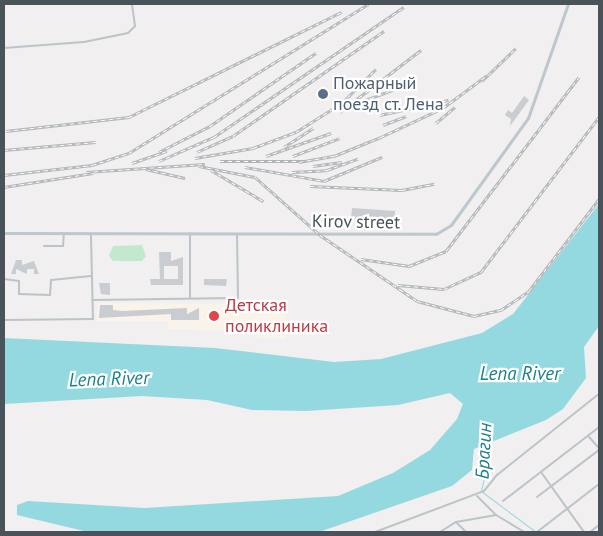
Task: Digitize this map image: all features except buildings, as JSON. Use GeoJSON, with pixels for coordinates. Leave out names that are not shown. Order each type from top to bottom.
{"type":"FeatureCollection","features":[{"type":"Feature","properties":{"kind":"main road","name":"Kirov street"},"geometry":{"type":"LineString","coordinates":[[4,233],[237,233],[412,237],[445,230],[528,118],[568,4]]}},
{"type":"Feature","properties":{"kind":"street"},"geometry":{"type":"LineString","coordinates":[[4,48],[128,33],[135,26],[132,4]]}},
{"type":"Feature","properties":{"kind":"street"},"geometry":{"type":"LineString","coordinates":[[44,246],[63,246],[64,232]]}},
{"type":"Feature","properties":{"kind":"street"},"geometry":{"type":"LineString","coordinates":[[4,320],[93,319],[91,232]]}},
{"type":"Feature","properties":{"kind":"street"},"geometry":{"type":"LineString","coordinates":[[190,233],[190,298]]}},
{"type":"Feature","properties":{"kind":"street"},"geometry":{"type":"LineString","coordinates":[[92,300],[238,298],[237,233]]}},
{"type":"Feature","properties":{"kind":"street"},"geometry":{"type":"LineString","coordinates":[[4,279],[19,280],[19,294],[50,295],[51,280],[92,276]]}},
{"type":"Feature","properties":{"kind":"street"},"geometry":{"type":"LineString","coordinates":[[375,532],[478,495],[484,491],[497,475],[599,394]]}},
{"type":"Feature","properties":{"kind":"street"},"geometry":{"type":"LineString","coordinates":[[503,501],[599,427]]}},
{"type":"Feature","properties":{"kind":"street"},"geometry":{"type":"LineString","coordinates":[[537,497],[599,449],[589,436]]}},
{"type":"Feature","properties":{"kind":"street"},"geometry":{"type":"LineString","coordinates":[[541,472],[584,532]]}},
{"type":"Feature","properties":{"kind":"street"},"geometry":{"type":"LineString","coordinates":[[537,532],[599,484]]}},
{"type":"Feature","properties":{"kind":"street"},"geometry":{"type":"LineString","coordinates":[[478,495],[496,515],[524,532]]}},
{"type":"Feature","properties":{"kind":"street"},"geometry":{"type":"LineString","coordinates":[[440,532],[439,528],[456,522],[496,515]]}},
{"type":"Feature","properties":{"kind":"street"},"geometry":{"type":"LineString","coordinates":[[456,522],[466,532]]}},
{"type":"Feature","properties":{"kind":"street"},"geometry":{"type":"LineString","coordinates":[[590,532],[599,525]]}},
{"type":"Feature","properties":{"kind":"shaded area"},"geometry":{"type":"Polygon","coordinates":[[[98,303],[286,304],[286,339],[256,338],[255,332],[168,329],[168,321],[96,321],[98,303]]]}},
{"type":"Feature","properties":{"kind":"green space"},"geometry":{"type":"Polygon","coordinates":[[[142,245],[146,256],[142,261],[113,261],[109,256],[113,246],[142,245]]]}},
{"type":"Feature","properties":{"kind":"water","name":"Lena River"},"geometry":{"type":"Polygon","coordinates":[[[599,204],[599,326],[584,347],[586,378],[563,409],[546,420],[474,449],[472,470],[452,486],[319,532],[88,532],[17,515],[17,505],[28,501],[145,508],[338,496],[393,473],[430,450],[457,419],[463,404],[450,393],[398,405],[306,411],[252,410],[207,400],[142,396],[4,404],[4,338],[215,348],[334,362],[381,359],[482,333],[513,314],[599,204]]]}},
{"type":"Feature","properties":{"kind":"waterway","name":"Брагин"},"geometry":{"type":"LineString","coordinates":[[485,444],[481,457],[486,469],[481,491],[536,532]]}},
{"type":"Feature","properties":{"kind":"railway"},"geometry":{"type":"LineString","coordinates":[[4,175],[92,165],[129,153],[368,4]]}},
{"type":"Feature","properties":{"kind":"railway"},"geometry":{"type":"LineString","coordinates":[[159,161],[214,137],[404,7]]}},
{"type":"Feature","properties":{"kind":"railway"},"geometry":{"type":"LineString","coordinates":[[6,131],[129,117],[341,12]]}},
{"type":"Feature","properties":{"kind":"railway"},"geometry":{"type":"LineString","coordinates":[[197,152],[233,136],[384,31]]}},
{"type":"Feature","properties":{"kind":"railway"},"geometry":{"type":"LineString","coordinates":[[482,81],[516,48]]}},
{"type":"Feature","properties":{"kind":"railway"},"geometry":{"type":"LineString","coordinates":[[340,112],[421,50]]}},
{"type":"Feature","properties":{"kind":"railway"},"geometry":{"type":"LineString","coordinates":[[159,152],[210,126],[316,53]]}},
{"type":"Feature","properties":{"kind":"railway"},"geometry":{"type":"LineString","coordinates":[[195,158],[253,148],[296,132],[342,103],[376,69]]}},
{"type":"Feature","properties":{"kind":"railway"},"geometry":{"type":"LineString","coordinates":[[299,162],[334,156],[381,137],[443,108],[486,76]]}},
{"type":"Feature","properties":{"kind":"railway"},"geometry":{"type":"LineString","coordinates":[[361,259],[409,266],[446,251],[579,77]]}},
{"type":"Feature","properties":{"kind":"railway"},"geometry":{"type":"LineString","coordinates":[[363,101],[403,86]]}},
{"type":"Feature","properties":{"kind":"railway"},"geometry":{"type":"LineString","coordinates":[[380,115],[448,100]]}},
{"type":"Feature","properties":{"kind":"railway"},"geometry":{"type":"LineString","coordinates":[[436,123],[455,107]]}},
{"type":"Feature","properties":{"kind":"railway"},"geometry":{"type":"LineString","coordinates":[[383,125],[406,116]]}},
{"type":"Feature","properties":{"kind":"railway"},"geometry":{"type":"LineString","coordinates":[[398,285],[444,289],[481,272],[599,117]]}},
{"type":"Feature","properties":{"kind":"railway"},"geometry":{"type":"LineString","coordinates":[[284,147],[313,128]]}},
{"type":"Feature","properties":{"kind":"railway"},"geometry":{"type":"LineString","coordinates":[[266,156],[331,133]]}},
{"type":"Feature","properties":{"kind":"railway"},"geometry":{"type":"LineString","coordinates":[[293,156],[340,138]]}},
{"type":"Feature","properties":{"kind":"railway"},"geometry":{"type":"LineString","coordinates":[[4,150],[96,142]]}},
{"type":"Feature","properties":{"kind":"railway"},"geometry":{"type":"LineString","coordinates":[[132,163],[167,151]]}},
{"type":"Feature","properties":{"kind":"railway"},"geometry":{"type":"LineString","coordinates":[[245,167],[324,181],[382,157]]}},
{"type":"Feature","properties":{"kind":"railway"},"geometry":{"type":"LineString","coordinates":[[292,172],[327,170],[358,159]]}},
{"type":"Feature","properties":{"kind":"railway"},"geometry":{"type":"LineString","coordinates":[[220,161],[305,161]]}},
{"type":"Feature","properties":{"kind":"railway"},"geometry":{"type":"LineString","coordinates":[[313,166],[342,162]]}},
{"type":"Feature","properties":{"kind":"railway"},"geometry":{"type":"LineString","coordinates":[[86,172],[205,164]]}},
{"type":"Feature","properties":{"kind":"railway"},"geometry":{"type":"LineString","coordinates":[[199,166],[255,177],[320,235],[417,301],[474,316],[501,310],[529,291],[599,199]]}},
{"type":"Feature","properties":{"kind":"railway"},"geometry":{"type":"LineString","coordinates":[[146,169],[185,178]]}},
{"type":"Feature","properties":{"kind":"railway"},"geometry":{"type":"LineString","coordinates":[[211,170],[263,201]]}},
{"type":"Feature","properties":{"kind":"railway"},"geometry":{"type":"LineString","coordinates":[[4,187],[93,173]]}},
{"type":"Feature","properties":{"kind":"railway"},"geometry":{"type":"LineString","coordinates":[[310,186],[402,190],[434,184]]}},
{"type":"Feature","properties":{"kind":"place","name":"Пожарный поезд ст. Лена"},"geometry":{"type":"Point","coordinates":[323,94]}},
{"type":"Feature","properties":{"kind":"place","name":"Детская поликлиника"},"geometry":{"type":"Point","coordinates":[214,316]}}]}
